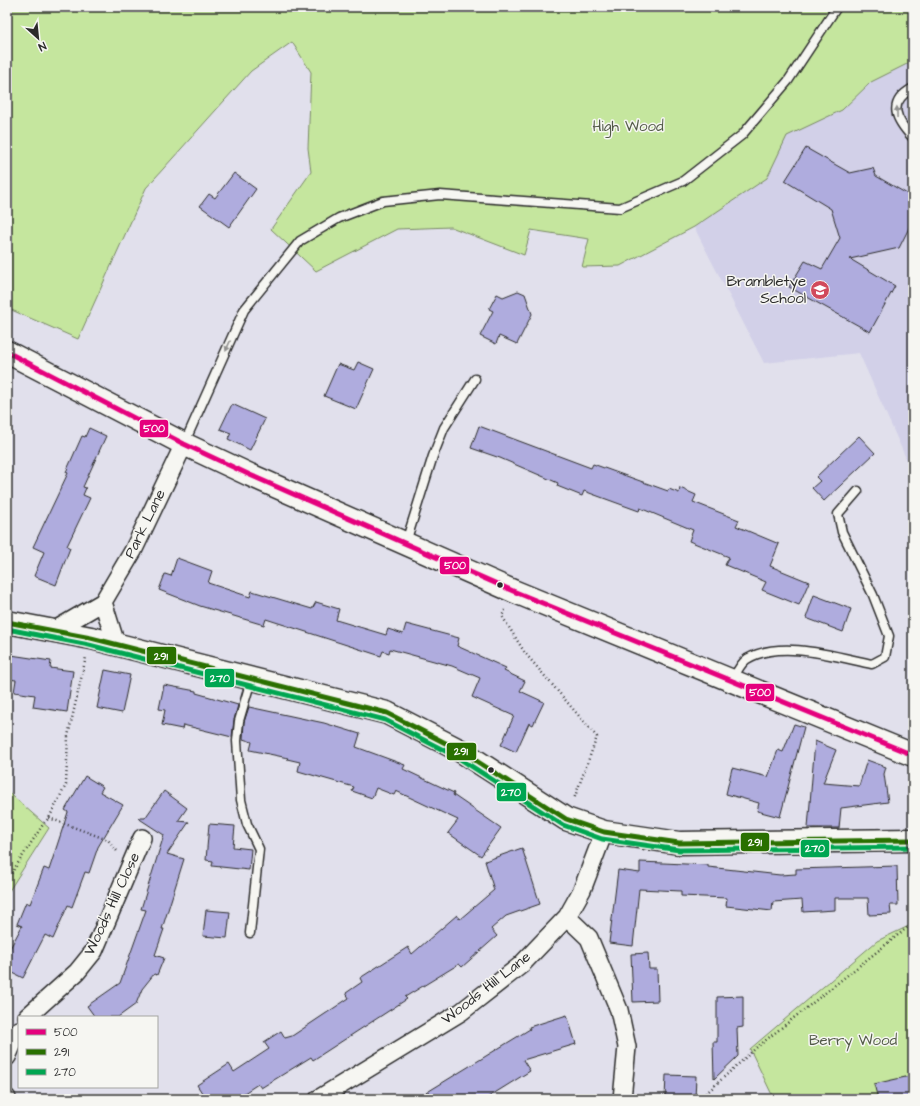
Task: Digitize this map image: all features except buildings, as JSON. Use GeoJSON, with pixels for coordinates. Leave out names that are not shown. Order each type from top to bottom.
{"type":"FeatureCollection","features":[{"type":"Feature","properties":{"kind":"main road"},"geometry":{"type":"LineString","coordinates":[[7,352],[184,444],[250,475],[513,591],[913,755]]}},
{"type":"Feature","properties":{"kind":"main road"},"geometry":{"type":"LineString","coordinates":[[7,622],[91,638],[387,713],[461,751],[566,819],[604,832],[679,843],[913,840]]}},
{"type":"Feature","properties":{"kind":"street","name":"Park Lane"},"geometry":{"type":"LineString","coordinates":[[103,602],[133,551],[184,444]]}},
{"type":"Feature","properties":{"kind":"street"},"geometry":{"type":"LineString","coordinates":[[55,630],[103,602],[116,644]]}},
{"type":"Feature","properties":{"kind":"street","name":"Woods Hill Lane"},"geometry":{"type":"LineString","coordinates":[[318,1099],[461,1012],[521,965],[567,917],[582,890],[604,832]]}},
{"type":"Feature","properties":{"kind":"street","name":"Woods Hill Close"},"geometry":{"type":"LineString","coordinates":[[28,1016],[77,972],[94,951],[142,838]]}},
{"type":"Feature","properties":{"kind":"street"},"geometry":{"type":"LineString","coordinates":[[567,917],[589,938],[619,1010],[627,1047],[622,1099]]}},
{"type":"Feature","properties":{"kind":"street"},"geometry":{"type":"LineString","coordinates":[[7,1057],[18,1032]]}},
{"type":"Feature","properties":{"kind":"lane"},"geometry":{"type":"LineString","coordinates":[[184,444],[244,310],[300,241],[339,218],[382,201],[440,195],[620,208],[683,181],[742,135],[788,81],[837,7]]}},
{"type":"Feature","properties":{"kind":"lane"},"geometry":{"type":"LineString","coordinates":[[913,88],[906,92],[898,100],[896,109],[897,120],[913,138]]}},
{"type":"Feature","properties":{"kind":"lane"},"geometry":{"type":"LineString","coordinates":[[406,543],[433,456],[444,428],[475,379]]}},
{"type":"Feature","properties":{"kind":"lane"},"geometry":{"type":"LineString","coordinates":[[732,680],[746,660],[775,649],[817,653],[872,664],[885,657],[888,636],[873,595],[842,532],[838,514],[858,491]]}},
{"type":"Feature","properties":{"kind":"lane"},"geometry":{"type":"LineString","coordinates":[[250,933],[259,848],[247,824],[241,800],[237,741],[240,720],[252,679]]}},
{"type":"Feature","properties":{"kind":"path"},"geometry":{"type":"LineString","coordinates":[[513,591],[502,616],[525,653],[597,737],[566,819]]}},
{"type":"Feature","properties":{"kind":"path"},"geometry":{"type":"LineString","coordinates":[[7,880],[49,818],[66,785],[68,736],[91,638]]}},
{"type":"Feature","properties":{"kind":"path"},"geometry":{"type":"LineString","coordinates":[[49,818],[108,840]]}},
{"type":"Feature","properties":{"kind":"path"},"geometry":{"type":"LineString","coordinates":[[700,1099],[756,1048],[913,923]]}},
{"type":"Feature","properties":{"kind":"shaded area","name":"Brambletye School"},"geometry":{"type":"Polygon","coordinates":[[[913,7],[913,474],[859,353],[764,363],[694,227],[673,193],[913,7]]]}},
{"type":"Feature","properties":{"kind":"green space","name":"High Wood"},"geometry":{"type":"Polygon","coordinates":[[[7,7],[913,7],[913,61],[871,82],[842,110],[787,136],[767,178],[694,227],[620,266],[582,267],[589,239],[531,230],[524,255],[451,227],[397,229],[316,271],[271,229],[311,172],[308,148],[311,72],[292,42],[251,71],[146,188],[78,339],[7,308],[7,7]]]}},
{"type":"Feature","properties":{"kind":"green space"},"geometry":{"type":"Polygon","coordinates":[[[7,791],[49,828],[7,894],[7,791]]]}},
{"type":"Feature","properties":{"kind":"green space","name":"Berry Wood"},"geometry":{"type":"Polygon","coordinates":[[[913,924],[913,1099],[774,1099],[750,1049],[877,941],[913,924]]]}},
{"type":"Feature","properties":{"kind":"transit line","name":"500"},"geometry":{"type":"LineString","coordinates":[[7,352],[184,444],[250,475],[513,591],[913,755]]}},
{"type":"Feature","properties":{"kind":"transit line","name":"291"},"geometry":{"type":"LineString","coordinates":[[7,622],[91,638],[387,713],[461,751],[566,819],[604,832],[679,843],[913,840]]}},
{"type":"Feature","properties":{"kind":"transit line","name":"270"},"geometry":{"type":"LineString","coordinates":[[7,629],[89,645],[385,720],[457,757],[563,825],[602,839],[679,850],[913,847]]}},
{"type":"Feature","properties":{"kind":"place","name":"Brambletye School"},"geometry":{"type":"Point","coordinates":[820,290]}}]}
